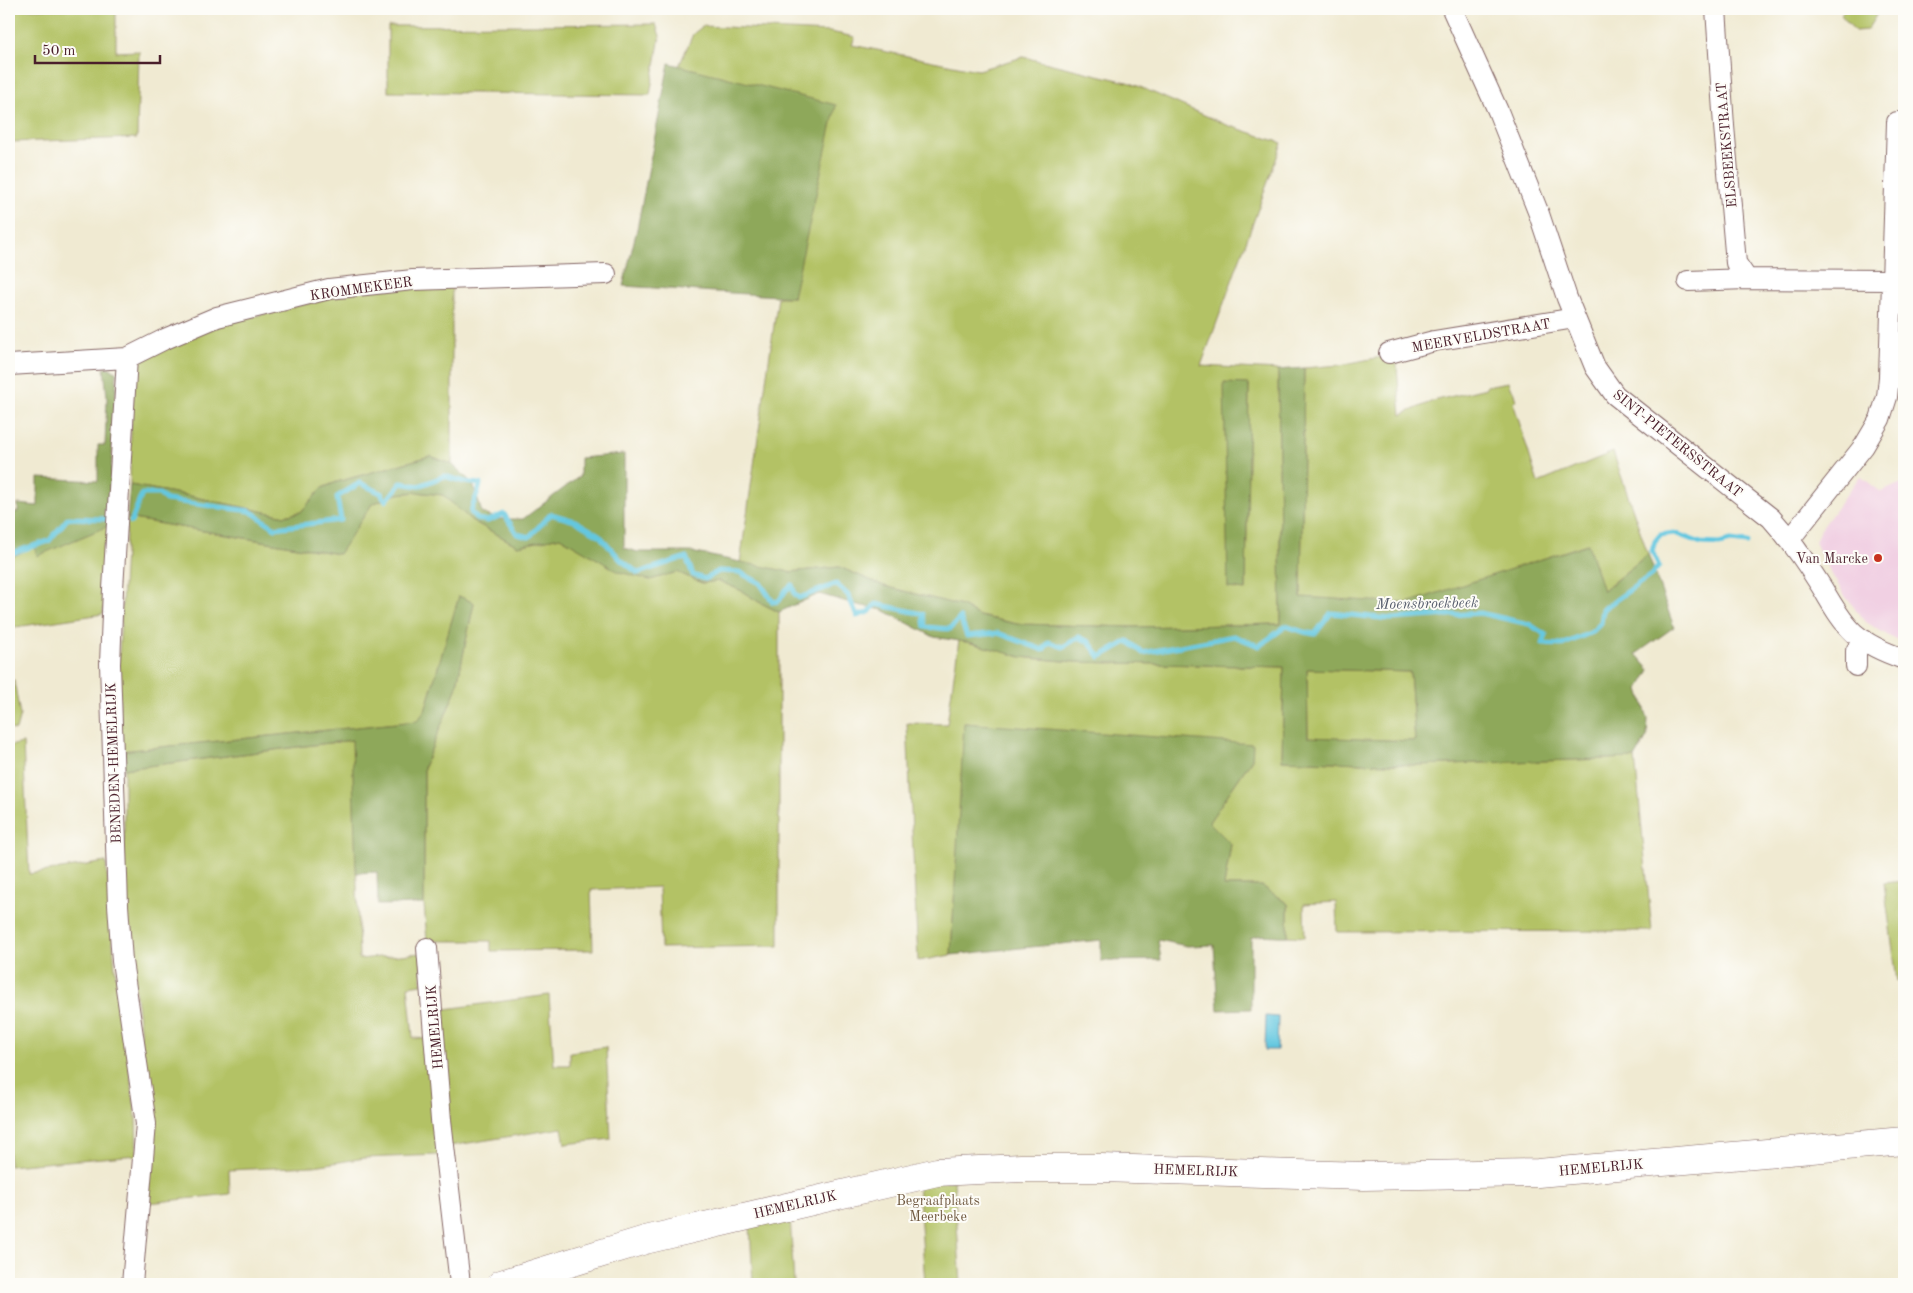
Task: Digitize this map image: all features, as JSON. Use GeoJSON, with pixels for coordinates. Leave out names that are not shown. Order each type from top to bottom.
{"type":"FeatureCollection","features":[{"type":"Feature","properties":{"kind":"street","name":"SINT-PIETERSSTRAAT"},"geometry":{"type":"LineString","coordinates":[[1452,9],[1498,112],[1532,197],[1595,368],[1615,395],[1771,518],[1790,539],[1842,618],[1864,640],[1885,653],[1904,659]]}},
{"type":"Feature","properties":{"kind":"street","name":"ELSBEEKSTRAAT"},"geometry":{"type":"LineString","coordinates":[[1716,9],[1736,263],[1747,279]]}},
{"type":"Feature","properties":{"kind":"street"},"geometry":{"type":"LineString","coordinates":[[1790,539],[1864,446],[1880,419],[1887,397],[1897,122]]}},
{"type":"Feature","properties":{"kind":"street","name":"KROMMEKEER"},"geometry":{"type":"LineString","coordinates":[[127,358],[165,339],[217,317],[329,289],[413,280],[606,274]]}},
{"type":"Feature","properties":{"kind":"street"},"geometry":{"type":"LineString","coordinates":[[1688,281],[1747,279],[1892,280]]}},
{"type":"Feature","properties":{"kind":"street","name":"MEERVELDSTRAAT"},"geometry":{"type":"LineString","coordinates":[[1389,353],[1434,341],[1575,318]]}},
{"type":"Feature","properties":{"kind":"street"},"geometry":{"type":"LineString","coordinates":[[9,365],[127,358]]}},
{"type":"Feature","properties":{"kind":"street","name":"BENEDEN-HEMELRIJK"},"geometry":{"type":"LineString","coordinates":[[127,358],[113,580],[110,664],[121,952],[146,1124],[132,1284]]}},
{"type":"Feature","properties":{"kind":"street"},"geometry":{"type":"LineString","coordinates":[[1856,666],[1856,651],[1864,640]]}},
{"type":"Feature","properties":{"kind":"street","name":"HEMELRIJK"},"geometry":{"type":"LineString","coordinates":[[427,948],[441,1120],[460,1284]]}},
{"type":"Feature","properties":{"kind":"street","name":"HEMELRIJK"},"geometry":{"type":"LineString","coordinates":[[501,1284],[645,1240],[936,1172],[1021,1168],[1101,1168],[1364,1176],[1538,1173],[1904,1141]]}},
{"type":"Feature","properties":{"kind":"shaded area"},"geometry":{"type":"Polygon","coordinates":[[[1860,476],[1881,492],[1904,482],[1904,641],[1892,638],[1866,622],[1845,596],[1815,542],[1819,532],[1860,476]]]}},
{"type":"Feature","properties":{"kind":"green space"},"geometry":{"type":"Polygon","coordinates":[[[9,9],[116,9],[116,52],[139,51],[137,138],[9,142],[9,9]]]}},
{"type":"Feature","properties":{"kind":"green space"},"geometry":{"type":"Polygon","coordinates":[[[1844,9],[1880,9],[1867,30],[1855,31],[1841,15],[1844,9]]]}},
{"type":"Feature","properties":{"kind":"green space"},"geometry":{"type":"Polygon","coordinates":[[[656,24],[660,36],[650,95],[388,92],[388,26],[656,24]]]}},
{"type":"Feature","properties":{"kind":"green space"},"geometry":{"type":"Polygon","coordinates":[[[703,26],[830,32],[855,37],[852,45],[978,70],[1023,57],[1131,83],[1227,125],[1282,143],[1201,366],[1278,370],[1281,624],[1134,627],[1017,624],[979,616],[962,606],[884,586],[839,567],[790,572],[740,563],[778,297],[794,297],[679,66],[693,34],[703,26]],[[1249,384],[1228,588],[1246,590],[1249,384]]]}},
{"type":"Feature","properties":{"kind":"green space"},"geometry":{"type":"Polygon","coordinates":[[[669,63],[836,105],[793,297],[623,286],[637,229],[669,63]]]}},
{"type":"Feature","properties":{"kind":"green space"},"geometry":{"type":"Polygon","coordinates":[[[452,283],[452,464],[430,456],[337,482],[322,488],[301,512],[285,516],[130,485],[134,389],[141,360],[206,328],[359,291],[452,283]]]}},
{"type":"Feature","properties":{"kind":"green space"},"geometry":{"type":"Polygon","coordinates":[[[1396,354],[1401,415],[1433,401],[1486,388],[1486,386],[1508,382],[1511,390],[1513,390],[1516,401],[1513,402],[1538,483],[1613,452],[1648,554],[1602,591],[1587,544],[1407,604],[1301,598],[1304,368],[1340,365],[1396,354]]]}},
{"type":"Feature","properties":{"kind":"green space"},"geometry":{"type":"Polygon","coordinates":[[[104,368],[110,368],[117,373],[108,526],[37,556],[35,546],[9,558],[9,513],[18,512],[18,504],[38,506],[38,478],[98,481],[98,445],[105,445],[107,397],[104,368]]]}},
{"type":"Feature","properties":{"kind":"green space"},"geometry":{"type":"Polygon","coordinates":[[[1304,368],[1301,597],[1407,603],[1588,544],[1603,591],[1648,554],[1674,627],[1636,654],[1650,670],[1639,689],[1648,719],[1647,737],[1635,758],[1416,765],[1282,760],[1284,667],[1075,662],[1021,657],[972,643],[934,637],[883,610],[819,594],[779,612],[740,590],[719,581],[702,583],[677,572],[650,580],[619,572],[560,537],[518,546],[471,520],[443,495],[416,492],[397,494],[372,504],[339,554],[127,518],[130,485],[285,516],[301,512],[322,488],[430,456],[452,464],[473,484],[482,513],[498,519],[523,519],[580,476],[580,458],[624,454],[624,548],[638,552],[691,552],[790,572],[839,567],[884,586],[962,606],[979,616],[1017,624],[1134,627],[1281,624],[1278,370],[1304,368]],[[1307,669],[1308,737],[1415,741],[1410,672],[1307,669]]]}},
{"type":"Feature","properties":{"kind":"green space"},"geometry":{"type":"Polygon","coordinates":[[[1224,383],[1249,384],[1246,590],[1228,588],[1224,383]]]}},
{"type":"Feature","properties":{"kind":"green space"},"geometry":{"type":"Polygon","coordinates":[[[416,492],[443,495],[471,520],[518,546],[560,537],[579,548],[650,580],[677,572],[702,583],[719,581],[740,590],[779,612],[779,946],[661,948],[659,887],[591,890],[593,950],[491,951],[491,941],[427,941],[424,904],[424,767],[456,689],[474,603],[459,597],[425,711],[418,721],[121,751],[118,672],[127,518],[338,554],[372,504],[397,494],[416,492]]]}},
{"type":"Feature","properties":{"kind":"green space"},"geometry":{"type":"Polygon","coordinates":[[[108,526],[103,614],[9,628],[9,558],[35,545],[37,555],[108,526]]]}},
{"type":"Feature","properties":{"kind":"green space"},"geometry":{"type":"Polygon","coordinates":[[[459,596],[474,603],[456,689],[424,767],[424,904],[378,905],[377,872],[356,873],[352,740],[124,769],[121,751],[417,721],[425,711],[459,596]]]}},
{"type":"Feature","properties":{"kind":"green space"},"geometry":{"type":"Polygon","coordinates":[[[959,640],[1028,658],[1075,662],[1284,667],[1282,760],[1416,765],[1635,758],[1652,931],[1337,932],[1336,902],[1304,904],[1305,937],[1288,936],[1288,904],[1262,886],[1224,886],[1231,844],[1209,822],[1252,759],[965,723],[951,955],[918,961],[907,723],[947,724],[959,640]]]}},
{"type":"Feature","properties":{"kind":"green space"},"geometry":{"type":"Polygon","coordinates":[[[1307,669],[1410,672],[1415,741],[1308,738],[1307,669]]]}},
{"type":"Feature","properties":{"kind":"green space"},"geometry":{"type":"Polygon","coordinates":[[[14,680],[20,715],[16,730],[9,729],[9,681],[14,680]]]}},
{"type":"Feature","properties":{"kind":"green space"},"geometry":{"type":"Polygon","coordinates":[[[964,723],[1253,744],[1252,759],[1209,822],[1231,844],[1224,886],[1262,886],[1288,904],[1288,936],[1263,935],[1251,938],[1251,1009],[1218,1010],[1214,945],[1187,946],[1158,940],[1161,960],[1101,961],[1101,940],[951,955],[964,723]]]}},
{"type":"Feature","properties":{"kind":"green space"},"geometry":{"type":"Polygon","coordinates":[[[353,740],[359,959],[421,953],[422,984],[408,986],[413,1038],[429,1039],[439,1155],[365,1158],[314,1166],[229,1170],[230,1194],[149,1203],[140,1028],[124,903],[124,769],[353,740]]]}},
{"type":"Feature","properties":{"kind":"green space"},"geometry":{"type":"Polygon","coordinates":[[[23,743],[29,874],[106,862],[115,968],[136,1116],[137,1155],[9,1166],[9,746],[23,743]]]}},
{"type":"Feature","properties":{"kind":"green space"},"geometry":{"type":"Polygon","coordinates":[[[1904,881],[1904,980],[1897,981],[1884,883],[1904,881]]]}},
{"type":"Feature","properties":{"kind":"green space"},"geometry":{"type":"Polygon","coordinates":[[[549,995],[554,1065],[570,1065],[570,1052],[606,1047],[611,1139],[565,1144],[562,1128],[450,1146],[438,1010],[549,995]]]}},
{"type":"Feature","properties":{"kind":"green space","name":"Begraafplaats Meerbeke"},"geometry":{"type":"Polygon","coordinates":[[[954,1181],[961,1284],[925,1284],[918,1182],[954,1181]]]}},
{"type":"Feature","properties":{"kind":"green space"},"geometry":{"type":"Polygon","coordinates":[[[790,1215],[794,1284],[753,1284],[750,1226],[790,1215]]]}},
{"type":"Feature","properties":{"kind":"water"},"geometry":{"type":"Polygon","coordinates":[[[1266,1016],[1278,1017],[1277,1050],[1265,1050],[1266,1016]]]}},
{"type":"Feature","properties":{"kind":"waterway","name":"Moensbroekbeek"},"geometry":{"type":"LineString","coordinates":[[131,522],[142,494],[159,494],[166,500],[250,511],[275,528],[341,520],[337,497],[360,483],[381,493],[386,501],[401,483],[419,486],[444,476],[480,484],[471,512],[477,519],[488,521],[504,514],[517,534],[529,537],[551,514],[575,521],[599,535],[621,560],[638,573],[686,557],[693,575],[705,579],[719,571],[739,572],[760,583],[773,602],[779,601],[786,590],[792,585],[795,594],[799,598],[836,584],[848,595],[857,616],[869,612],[876,604],[923,614],[925,627],[950,629],[960,618],[967,636],[998,633],[1043,650],[1049,642],[1063,647],[1079,637],[1089,642],[1100,657],[1128,641],[1143,653],[1234,636],[1259,646],[1286,626],[1315,634],[1331,613],[1391,619],[1480,613],[1529,624],[1546,635],[1543,644],[1562,645],[1592,632],[1601,623],[1603,609],[1651,575],[1659,566],[1652,551],[1655,541],[1660,535],[1674,533],[1701,543],[1719,544],[1731,541],[1747,543]]}},
{"type":"Feature","properties":{"kind":"waterway","name":"Moensbroekbeek"},"geometry":{"type":"LineString","coordinates":[[9,554],[49,541],[68,518],[105,519]]}},
{"type":"Feature","properties":{"kind":"place","name":"Van Marcke"},"geometry":{"type":"Point","coordinates":[1878,558]}}]}
